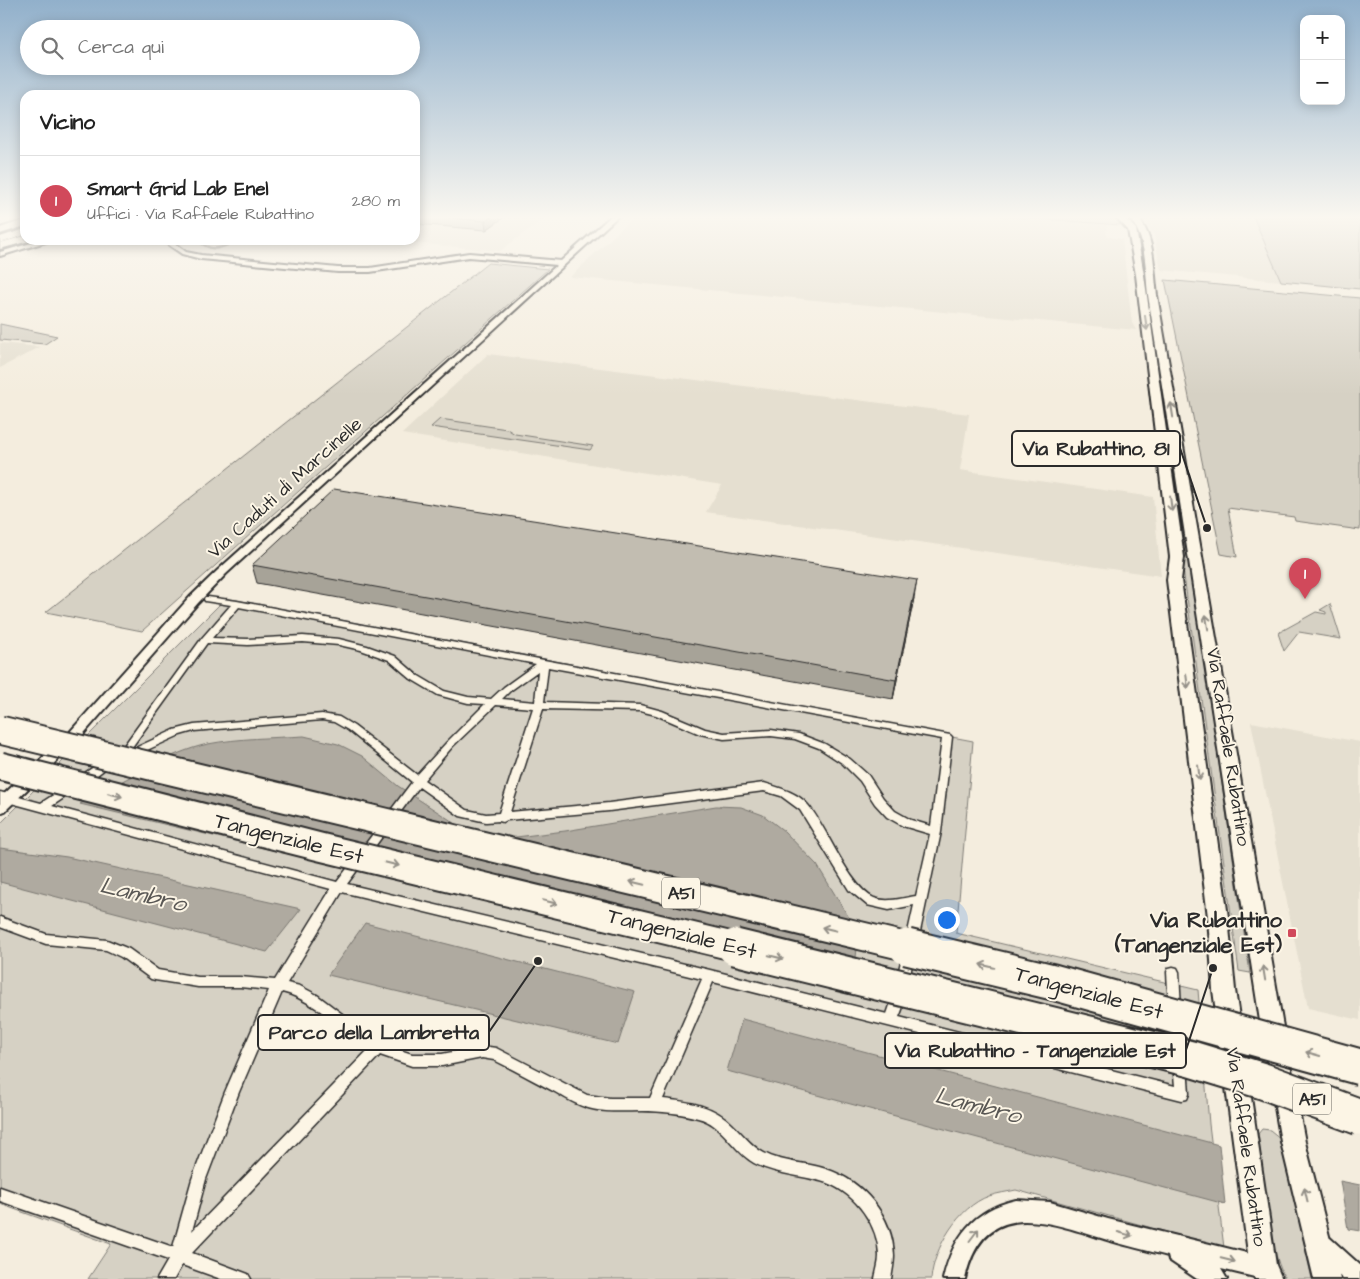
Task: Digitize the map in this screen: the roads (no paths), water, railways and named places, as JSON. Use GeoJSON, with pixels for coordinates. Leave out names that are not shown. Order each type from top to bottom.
{"type":"FeatureCollection","features":[{"type":"Feature","properties":{"kind":"highway","name":"Tangenziale Est"},"geometry":{"type":"LineString","coordinates":[[0,730],[1053,982],[1360,1067]]}},
{"type":"Feature","properties":{"kind":"highway","name":"Tangenziale Est"},"geometry":{"type":"LineString","coordinates":[[0,766],[320,847],[1113,1039],[1263,1081],[1360,1117]]}},
{"type":"Feature","properties":{"kind":"street","name":"Via Caduti di Marcinelle"},"geometry":{"type":"LineString","coordinates":[[3,800],[79,730],[216,578],[549,276]]}},
{"type":"Feature","properties":{"kind":"street","name":"Via Raffaele Rubattino"},"geometry":{"type":"LineString","coordinates":[[1139,276],[1177,557],[1174,580],[1218,917],[1224,990],[1266,1274]]}},
{"type":"Feature","properties":{"kind":"street","name":"Via Raffaele Rubattino"},"geometry":{"type":"LineString","coordinates":[[1151,276],[1271,1021],[1293,1142],[1327,1279]]}},
{"type":"Feature","properties":{"kind":"street"},"geometry":{"type":"LineString","coordinates":[[208,599],[947,737],[936,832],[919,900],[898,1002],[891,1020]]}},
{"type":"Feature","properties":{"kind":"street"},"geometry":{"type":"LineString","coordinates":[[43,807],[126,749],[205,640],[237,604]]}},
{"type":"Feature","properties":{"kind":"street"},"geometry":{"type":"LineString","coordinates":[[205,640],[339,642],[392,658],[414,677],[442,693],[468,700],[493,703],[640,708],[659,713],[703,732],[717,735],[771,733],[796,736],[822,746],[846,761],[864,778],[879,801],[892,814],[907,823],[936,832]]}},
{"type":"Feature","properties":{"kind":"street"},"geometry":{"type":"LineString","coordinates":[[172,1267],[199,1179],[232,1092],[278,986],[343,882],[418,780],[450,744],[507,689],[544,663]]}},
{"type":"Feature","properties":{"kind":"street"},"geometry":{"type":"LineString","coordinates":[[503,818],[539,705],[544,663]]}},
{"type":"Feature","properties":{"kind":"street"},"geometry":{"type":"LineString","coordinates":[[126,749],[136,752],[177,732],[194,728],[322,717],[336,719],[351,728],[464,813],[486,818],[503,818],[764,788],[785,793],[804,807],[853,887],[871,902],[889,905],[919,900]]}},
{"type":"Feature","properties":{"kind":"street"},"geometry":{"type":"LineString","coordinates":[[3,800],[43,807],[1182,1094],[1173,972]]}},
{"type":"Feature","properties":{"kind":"street"},"geometry":{"type":"LineString","coordinates":[[0,922],[46,939],[107,946],[125,953],[155,974],[198,982],[240,982],[296,990],[314,1000],[378,1048],[412,1060],[442,1060],[482,1052],[496,1054],[584,1101],[597,1105],[654,1105],[700,1111],[716,1119],[744,1147],[759,1158],[829,1176],[860,1196],[874,1214],[882,1230],[886,1253],[883,1279]]}},
{"type":"Feature","properties":{"kind":"street"},"geometry":{"type":"LineString","coordinates":[[654,1105],[710,976]]}},
{"type":"Feature","properties":{"kind":"street"},"geometry":{"type":"LineString","coordinates":[[172,1267],[378,1048]]}},
{"type":"Feature","properties":{"kind":"street"},"geometry":{"type":"LineString","coordinates":[[0,1194],[172,1267],[243,1279]]}},
{"type":"Feature","properties":{"kind":"street"},"geometry":{"type":"LineString","coordinates":[[954,1279],[964,1250],[977,1230],[995,1217],[1016,1210],[1043,1212],[1266,1274]]}},
{"type":"Feature","properties":{"kind":"street"},"geometry":{"type":"LineString","coordinates":[[1317,1242],[1360,1279]]}},
{"type":"Feature","properties":{"kind":"street"},"geometry":{"type":"LineString","coordinates":[[1164,1245],[1216,1279]]}},
{"type":"Feature","properties":{"kind":"water"},"geometry":{"type":"Polygon","coordinates":[[[304,736],[338,744],[362,756],[398,786],[464,829],[508,838],[565,831],[716,806],[741,807],[763,815],[784,831],[817,865],[848,916],[857,949],[852,989],[80,804],[160,761],[193,748],[208,744],[256,738],[304,736]]]}},
{"type":"Feature","properties":{"kind":"water","name":"Lambro"},"geometry":{"type":"Polygon","coordinates":[[[0,848],[67,857],[301,909],[267,952],[0,882],[0,848]]]}},
{"type":"Feature","properties":{"kind":"water"},"geometry":{"type":"Polygon","coordinates":[[[365,923],[635,992],[618,1044],[328,975],[365,923]]]}},
{"type":"Feature","properties":{"kind":"water","name":"Lambro"},"geometry":{"type":"Polygon","coordinates":[[[742,1019],[1219,1145],[1225,1204],[727,1071],[742,1019]]]}},
{"type":"Feature","properties":{"kind":"water"},"geometry":{"type":"Polygon","coordinates":[[[1340,1181],[1360,1185],[1360,1231],[1348,1229],[1340,1181]]]}},
{"type":"Feature","properties":{"kind":"place","name":"Via Rubattino, 81"},"geometry":{"type":"Point","coordinates":[1207,528]}},
{"type":"Feature","properties":{"kind":"place","name":"Smart Grid Lab Enel"},"geometry":{"type":"Point","coordinates":[1305,599]}},
{"type":"Feature","properties":{"kind":"place","name":"Via Rubattino (Tangenziale Est)"},"geometry":{"type":"Point","coordinates":[1292,933]}},
{"type":"Feature","properties":{"kind":"place","name":"Parco della Lambretta"},"geometry":{"type":"Point","coordinates":[538,961]}},
{"type":"Feature","properties":{"kind":"place","name":"Via Rubattino - Tangenziale Est"},"geometry":{"type":"Point","coordinates":[1213,968]}}]}
